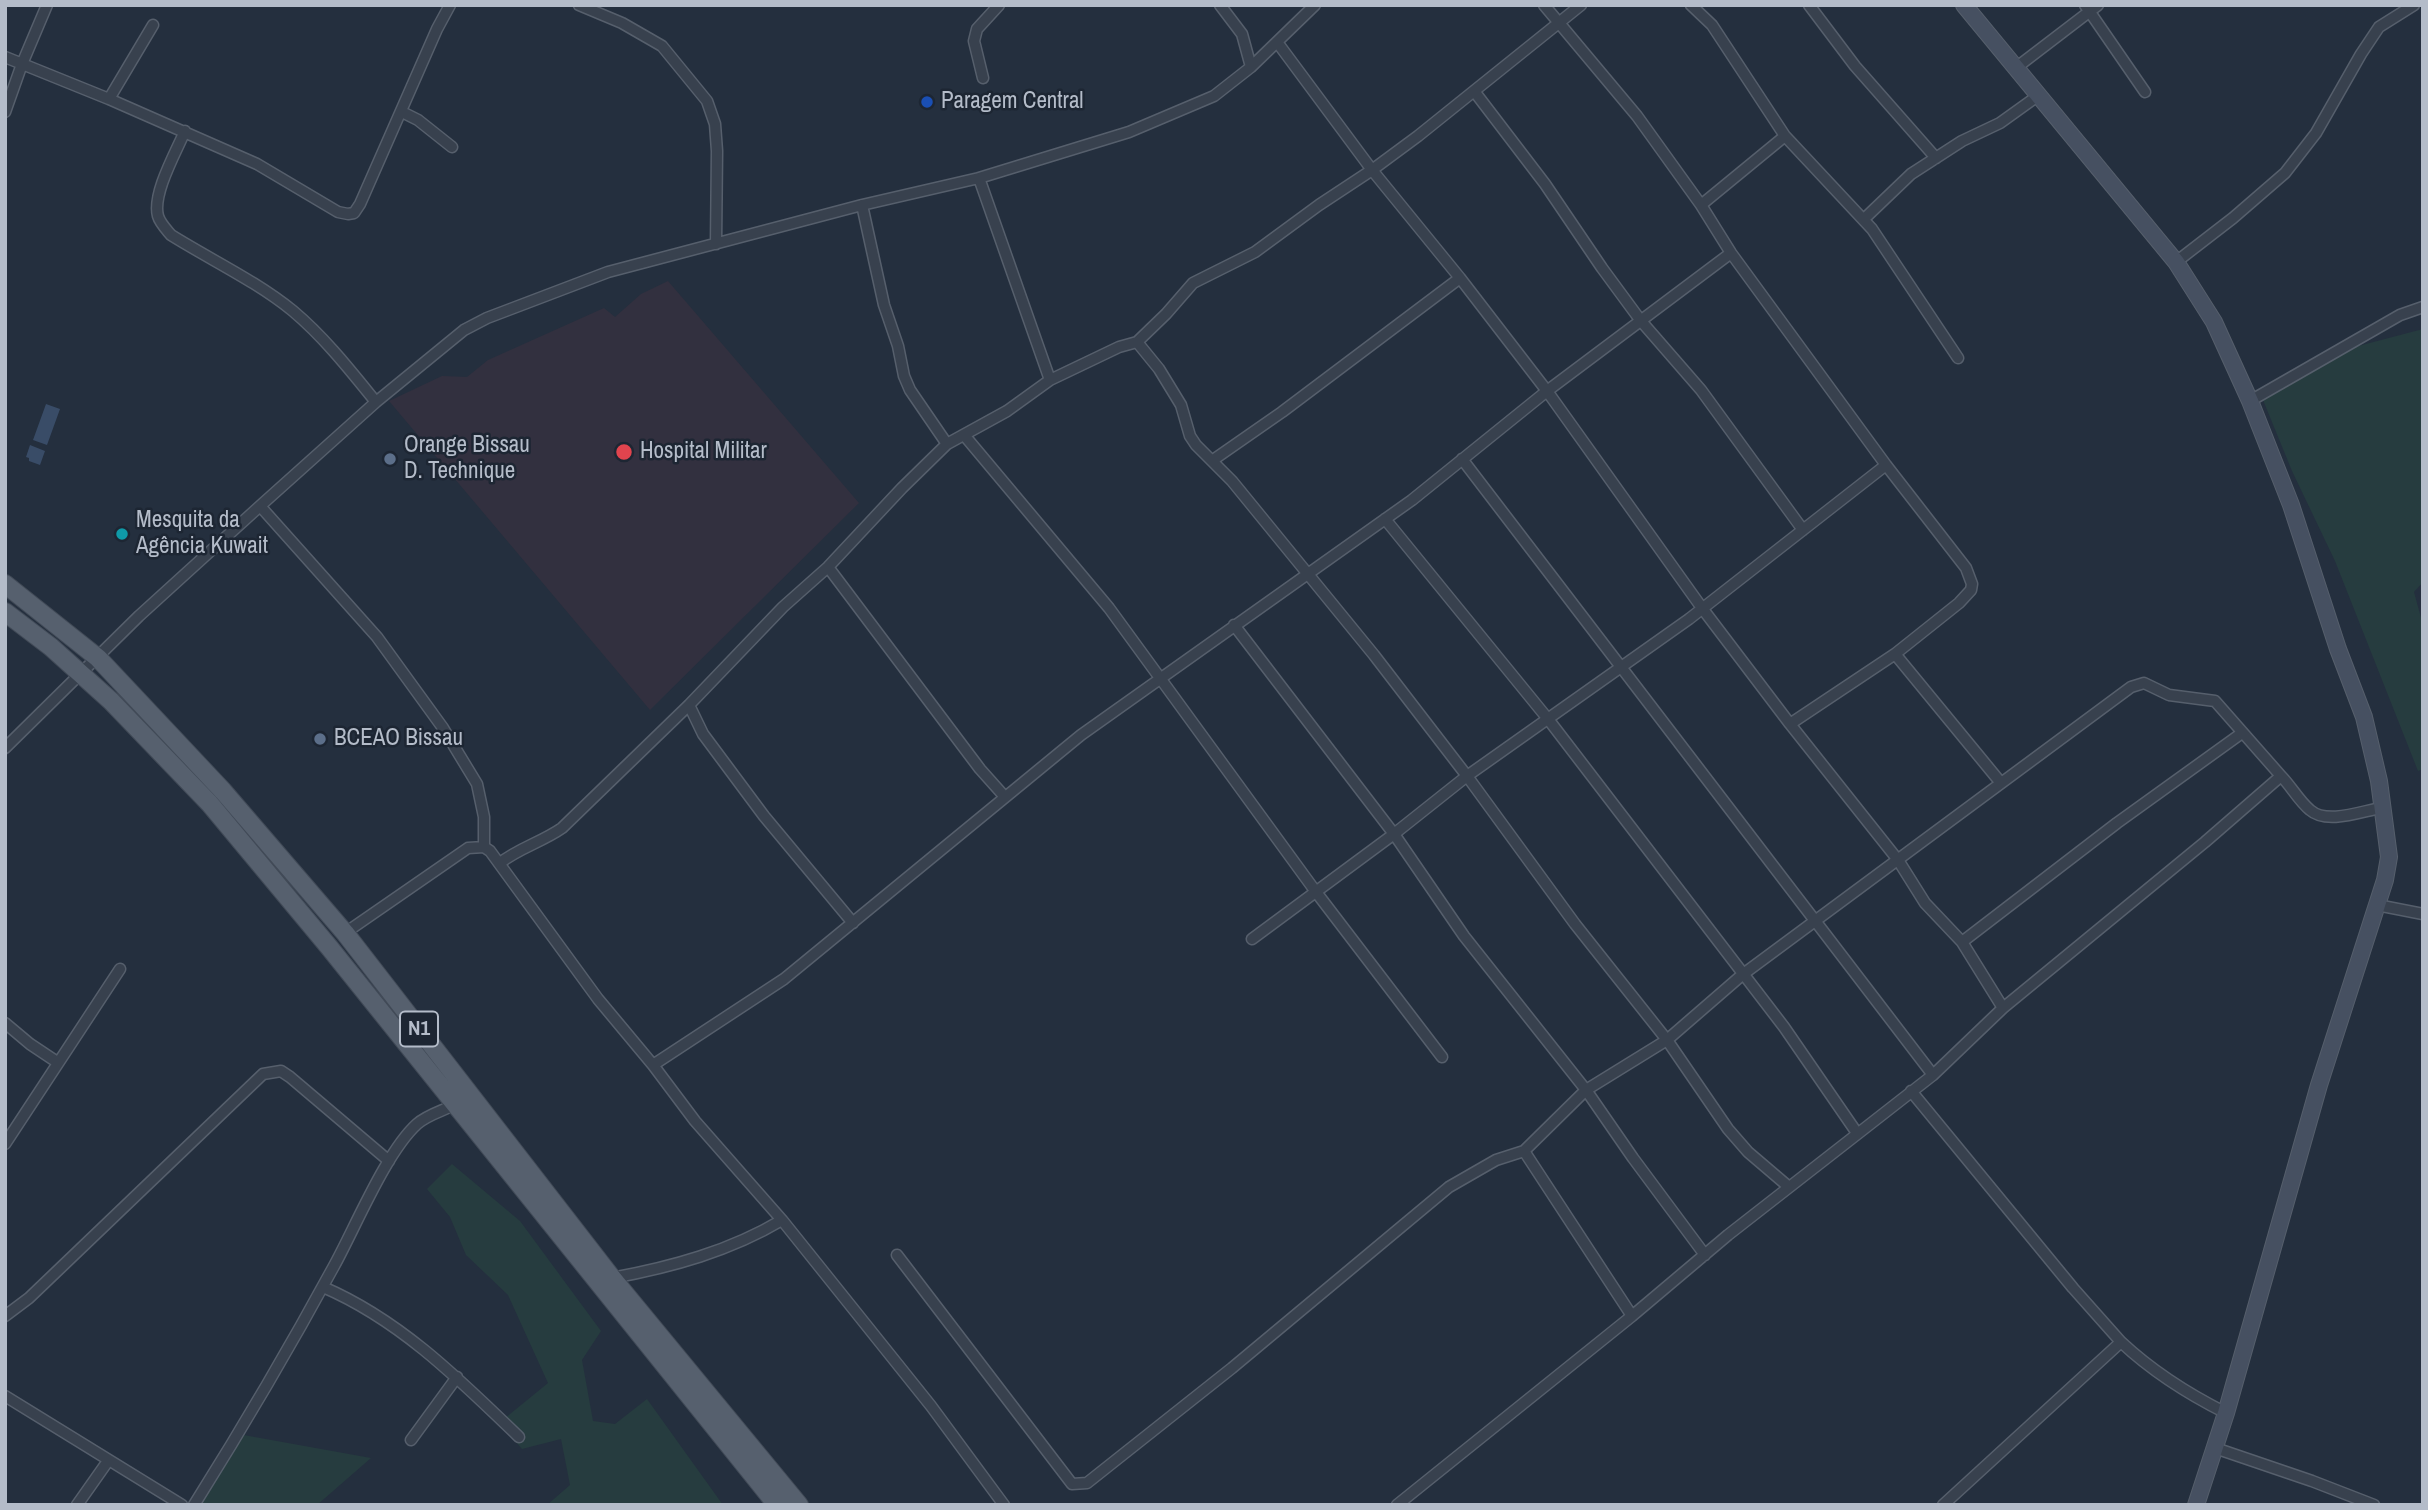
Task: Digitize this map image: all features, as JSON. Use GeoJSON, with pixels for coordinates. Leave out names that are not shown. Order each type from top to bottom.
{"type":"FeatureCollection","features":[{"type":"Feature","properties":{"kind":"main road","name":"N1"},"geometry":{"type":"LineString","coordinates":[[5,584],[98,658],[223,791],[345,933],[612,1278],[799,1505]]}},
{"type":"Feature","properties":{"kind":"main road","name":"N1"},"geometry":{"type":"LineString","coordinates":[[5,612],[111,701],[210,804],[329,947],[777,1505]]}},
{"type":"Feature","properties":{"kind":"street"},"geometry":{"type":"LineString","coordinates":[[5,112],[47,5]]}},
{"type":"Feature","properties":{"kind":"street"},"geometry":{"type":"LineString","coordinates":[[5,57],[185,131],[257,164],[338,212],[348,214],[355,213],[360,204],[450,5]]}},
{"type":"Feature","properties":{"kind":"street"},"geometry":{"type":"LineString","coordinates":[[579,5],[622,23],[663,46],[707,102],[715,124],[717,151],[716,244]]}},
{"type":"Feature","properties":{"kind":"street"},"geometry":{"type":"LineString","coordinates":[[983,78],[974,41],[977,29],[999,5]]}},
{"type":"Feature","properties":{"kind":"street"},"geometry":{"type":"LineString","coordinates":[[1220,5],[1242,33],[1251,67]]}},
{"type":"Feature","properties":{"kind":"street"},"geometry":{"type":"LineString","coordinates":[[5,748],[139,616],[376,402],[448,342],[487,318],[608,272],[862,205],[979,178],[1129,132],[1214,96],[1251,67],[1315,5]]}},
{"type":"Feature","properties":{"kind":"street"},"geometry":{"type":"LineString","coordinates":[[1544,5],[1637,116],[1701,205],[1731,253],[1886,465],[1966,568],[1972,584],[1971,590],[1959,603],[1895,654],[1790,724]]}},
{"type":"Feature","properties":{"kind":"street"},"geometry":{"type":"LineString","coordinates":[[500,863],[562,828],[689,705],[783,607],[828,567],[947,444],[1007,411],[1050,380],[1119,347],[1137,342],[1193,283],[1255,252],[1371,170],[1581,5]]}},
{"type":"Feature","properties":{"kind":"street"},"geometry":{"type":"LineString","coordinates":[[1691,5],[1719,34],[1785,136],[1864,219],[1958,358]]}},
{"type":"Feature","properties":{"kind":"street"},"geometry":{"type":"LineString","coordinates":[[1809,5],[1855,66],[1936,159]]}},
{"type":"Feature","properties":{"kind":"street"},"geometry":{"type":"LineString","coordinates":[[1964,5],[2176,262],[2214,321],[2250,401],[2291,505],[2338,649],[2364,717],[2379,781],[2389,857],[2385,880],[2319,1085],[2226,1413],[2196,1505]]}},
{"type":"Feature","properties":{"kind":"street"},"geometry":{"type":"LineString","coordinates":[[2176,262],[2285,173],[2316,133],[2379,26],[2414,5]]}},
{"type":"Feature","properties":{"kind":"street"},"geometry":{"type":"LineString","coordinates":[[2017,67],[2091,7],[2145,92]]}},
{"type":"Feature","properties":{"kind":"street"},"geometry":{"type":"LineString","coordinates":[[109,99],[153,25]]}},
{"type":"Feature","properties":{"kind":"street"},"geometry":{"type":"LineString","coordinates":[[1278,42],[1371,170],[1460,278],[1547,391],[1702,608],[1898,860],[1926,903],[1962,942],[2003,1008]]}},
{"type":"Feature","properties":{"kind":"street"},"geometry":{"type":"LineString","coordinates":[[1474,91],[1545,184],[1641,321],[1700,390],[1803,530]]}},
{"type":"Feature","properties":{"kind":"street"},"geometry":{"type":"LineString","coordinates":[[1864,219],[1895,188],[1962,141],[2000,123],[2039,95]]}},
{"type":"Feature","properties":{"kind":"street"},"geometry":{"type":"LineString","coordinates":[[402,111],[452,147]]}},
{"type":"Feature","properties":{"kind":"street"},"geometry":{"type":"LineString","coordinates":[[185,131],[160,189],[157,215],[162,225],[171,235],[292,310],[318,334],[376,402]]}},
{"type":"Feature","properties":{"kind":"street"},"geometry":{"type":"LineString","coordinates":[[1701,205],[1785,136]]}},
{"type":"Feature","properties":{"kind":"street"},"geometry":{"type":"LineString","coordinates":[[979,178],[1050,380]]}},
{"type":"Feature","properties":{"kind":"street"},"geometry":{"type":"LineString","coordinates":[[862,205],[884,305],[898,346],[904,376],[910,390],[947,444]]}},
{"type":"Feature","properties":{"kind":"street"},"geometry":{"type":"LineString","coordinates":[[653,1065],[784,979],[1081,735],[1412,499],[1547,391],[1731,253]]}},
{"type":"Feature","properties":{"kind":"street"},"geometry":{"type":"LineString","coordinates":[[1213,460],[1282,412],[1460,278]]}},
{"type":"Feature","properties":{"kind":"street"},"geometry":{"type":"LineString","coordinates":[[2250,401],[2400,315],[2423,307]]}},
{"type":"Feature","properties":{"kind":"street"},"geometry":{"type":"LineString","coordinates":[[1137,342],[1159,369],[1181,405],[1190,436],[1308,572],[1467,776],[1575,924],[1667,1040],[1728,1129],[1748,1152],[1789,1187]]}},
{"type":"Feature","properties":{"kind":"street"},"geometry":{"type":"LineString","coordinates":[[964,435],[1072,561],[1443,1058]]}},
{"type":"Feature","properties":{"kind":"street"},"geometry":{"type":"LineString","coordinates":[[1462,459],[1933,1075]]}},
{"type":"Feature","properties":{"kind":"street"},"geometry":{"type":"LineString","coordinates":[[1252,939],[1394,834],[1467,776],[1702,608],[1886,465]]}},
{"type":"Feature","properties":{"kind":"street"},"geometry":{"type":"LineString","coordinates":[[260,506],[377,637],[443,728],[477,785],[484,817],[484,847],[500,863],[598,999],[695,1121],[782,1220],[931,1406],[1004,1505]]}},
{"type":"Feature","properties":{"kind":"street"},"geometry":{"type":"LineString","coordinates":[[1385,519],[1548,719],[1784,1027],[1857,1133]]}},
{"type":"Feature","properties":{"kind":"street"},"geometry":{"type":"LineString","coordinates":[[828,567],[980,769],[1005,797]]}},
{"type":"Feature","properties":{"kind":"street"},"geometry":{"type":"LineString","coordinates":[[1234,625],[1394,834],[1464,936],[1587,1090],[1633,1158],[1705,1255]]}},
{"type":"Feature","properties":{"kind":"street"},"geometry":{"type":"LineString","coordinates":[[1895,654],[2001,783]]}},
{"type":"Feature","properties":{"kind":"street"},"geometry":{"type":"LineString","coordinates":[[897,1255],[1072,1484],[1087,1483],[1232,1368],[1449,1187],[1496,1160],[1524,1151],[1587,1090],[1667,1040],[1742,975],[2138,683],[2169,695],[2211,699],[2305,806],[2320,816],[2382,808]]}},
{"type":"Feature","properties":{"kind":"street"},"geometry":{"type":"LineString","coordinates":[[689,705],[703,734],[757,806],[853,923]]}},
{"type":"Feature","properties":{"kind":"street"},"geometry":{"type":"LineString","coordinates":[[1962,942],[2117,823],[2242,733]]}},
{"type":"Feature","properties":{"kind":"street"},"geometry":{"type":"LineString","coordinates":[[1397,1505],[1789,1187],[1933,1075],[2003,1008],[2281,776]]}},
{"type":"Feature","properties":{"kind":"street"},"geometry":{"type":"LineString","coordinates":[[345,933],[457,854],[468,848],[484,847]]}},
{"type":"Feature","properties":{"kind":"street"},"geometry":{"type":"LineString","coordinates":[[2377,905],[2423,914]]}},
{"type":"Feature","properties":{"kind":"street"},"geometry":{"type":"LineString","coordinates":[[5,1144],[120,969]]}},
{"type":"Feature","properties":{"kind":"street"},"geometry":{"type":"LineString","coordinates":[[5,1023],[57,1062]]}},
{"type":"Feature","properties":{"kind":"street"},"geometry":{"type":"LineString","coordinates":[[5,1316],[29,1298],[263,1074],[281,1071],[290,1077],[390,1161]]}},
{"type":"Feature","properties":{"kind":"street"},"geometry":{"type":"LineString","coordinates":[[1912,1091],[2073,1288],[2121,1342],[2173,1385],[2226,1413]]}},
{"type":"Feature","properties":{"kind":"street"},"geometry":{"type":"LineString","coordinates":[[194,1505],[239,1434],[323,1287],[390,1161],[416,1125],[428,1116],[454,1105]]}},
{"type":"Feature","properties":{"kind":"street"},"geometry":{"type":"LineString","coordinates":[[1524,1151],[1632,1316]]}},
{"type":"Feature","properties":{"kind":"street"},"geometry":{"type":"LineString","coordinates":[[612,1278],[704,1256],[758,1234],[782,1220]]}},
{"type":"Feature","properties":{"kind":"street"},"geometry":{"type":"LineString","coordinates":[[323,1287],[350,1298],[383,1319],[457,1377],[519,1437]]}},
{"type":"Feature","properties":{"kind":"street"},"geometry":{"type":"LineString","coordinates":[[1942,1505],[2121,1342]]}},
{"type":"Feature","properties":{"kind":"street"},"geometry":{"type":"LineString","coordinates":[[411,1440],[457,1377]]}},
{"type":"Feature","properties":{"kind":"street"},"geometry":{"type":"LineString","coordinates":[[5,1396],[182,1505]]}},
{"type":"Feature","properties":{"kind":"street"},"geometry":{"type":"LineString","coordinates":[[2215,1448],[2374,1505]]}},
{"type":"Feature","properties":{"kind":"street"},"geometry":{"type":"LineString","coordinates":[[77,1505],[108,1461]]}},
{"type":"Feature","properties":{"kind":"shaded area","name":"Hospital Militar"},"geometry":{"type":"Polygon","coordinates":[[[668,281],[859,503],[650,710],[389,401],[442,376],[467,377],[488,360],[604,308],[615,317],[641,294],[668,281]]]}},
{"type":"Feature","properties":{"kind":"green space"},"geometry":{"type":"Polygon","coordinates":[[[2423,329],[2423,582],[2414,592],[2423,625],[2423,769],[2418,771],[2335,561],[2292,471],[2263,400],[2347,349],[2423,329]]]}},
{"type":"Feature","properties":{"kind":"green space"},"geometry":{"type":"Polygon","coordinates":[[[452,1164],[520,1221],[601,1331],[582,1360],[593,1421],[615,1424],[647,1399],[723,1505],[547,1505],[570,1485],[561,1439],[522,1449],[499,1423],[548,1383],[508,1295],[466,1255],[450,1217],[427,1189],[452,1164]]]}},
{"type":"Feature","properties":{"kind":"green space"},"geometry":{"type":"Polygon","coordinates":[[[238,1434],[371,1458],[317,1505],[194,1505],[238,1434]]]}},
{"type":"Feature","properties":{"kind":"water"},"geometry":{"type":"Polygon","coordinates":[[[46,404],[60,409],[47,445],[33,440],[46,404]]]}},
{"type":"Feature","properties":{"kind":"water"},"geometry":{"type":"Polygon","coordinates":[[[30,445],[45,451],[40,465],[26,457],[30,445]]]}},
{"type":"Feature","properties":{"kind":"place","name":"Paragem Central"},"geometry":{"type":"Point","coordinates":[927,102]}},
{"type":"Feature","properties":{"kind":"place","name":"Hospital Militar"},"geometry":{"type":"Point","coordinates":[624,452]}},
{"type":"Feature","properties":{"kind":"place","name":"Orange Bissau D. Technique"},"geometry":{"type":"Point","coordinates":[390,459]}},
{"type":"Feature","properties":{"kind":"place","name":"Mesquita da Agência Kuwait"},"geometry":{"type":"Point","coordinates":[122,534]}},
{"type":"Feature","properties":{"kind":"place","name":"BCEAO Bissau"},"geometry":{"type":"Point","coordinates":[320,739]}}]}
